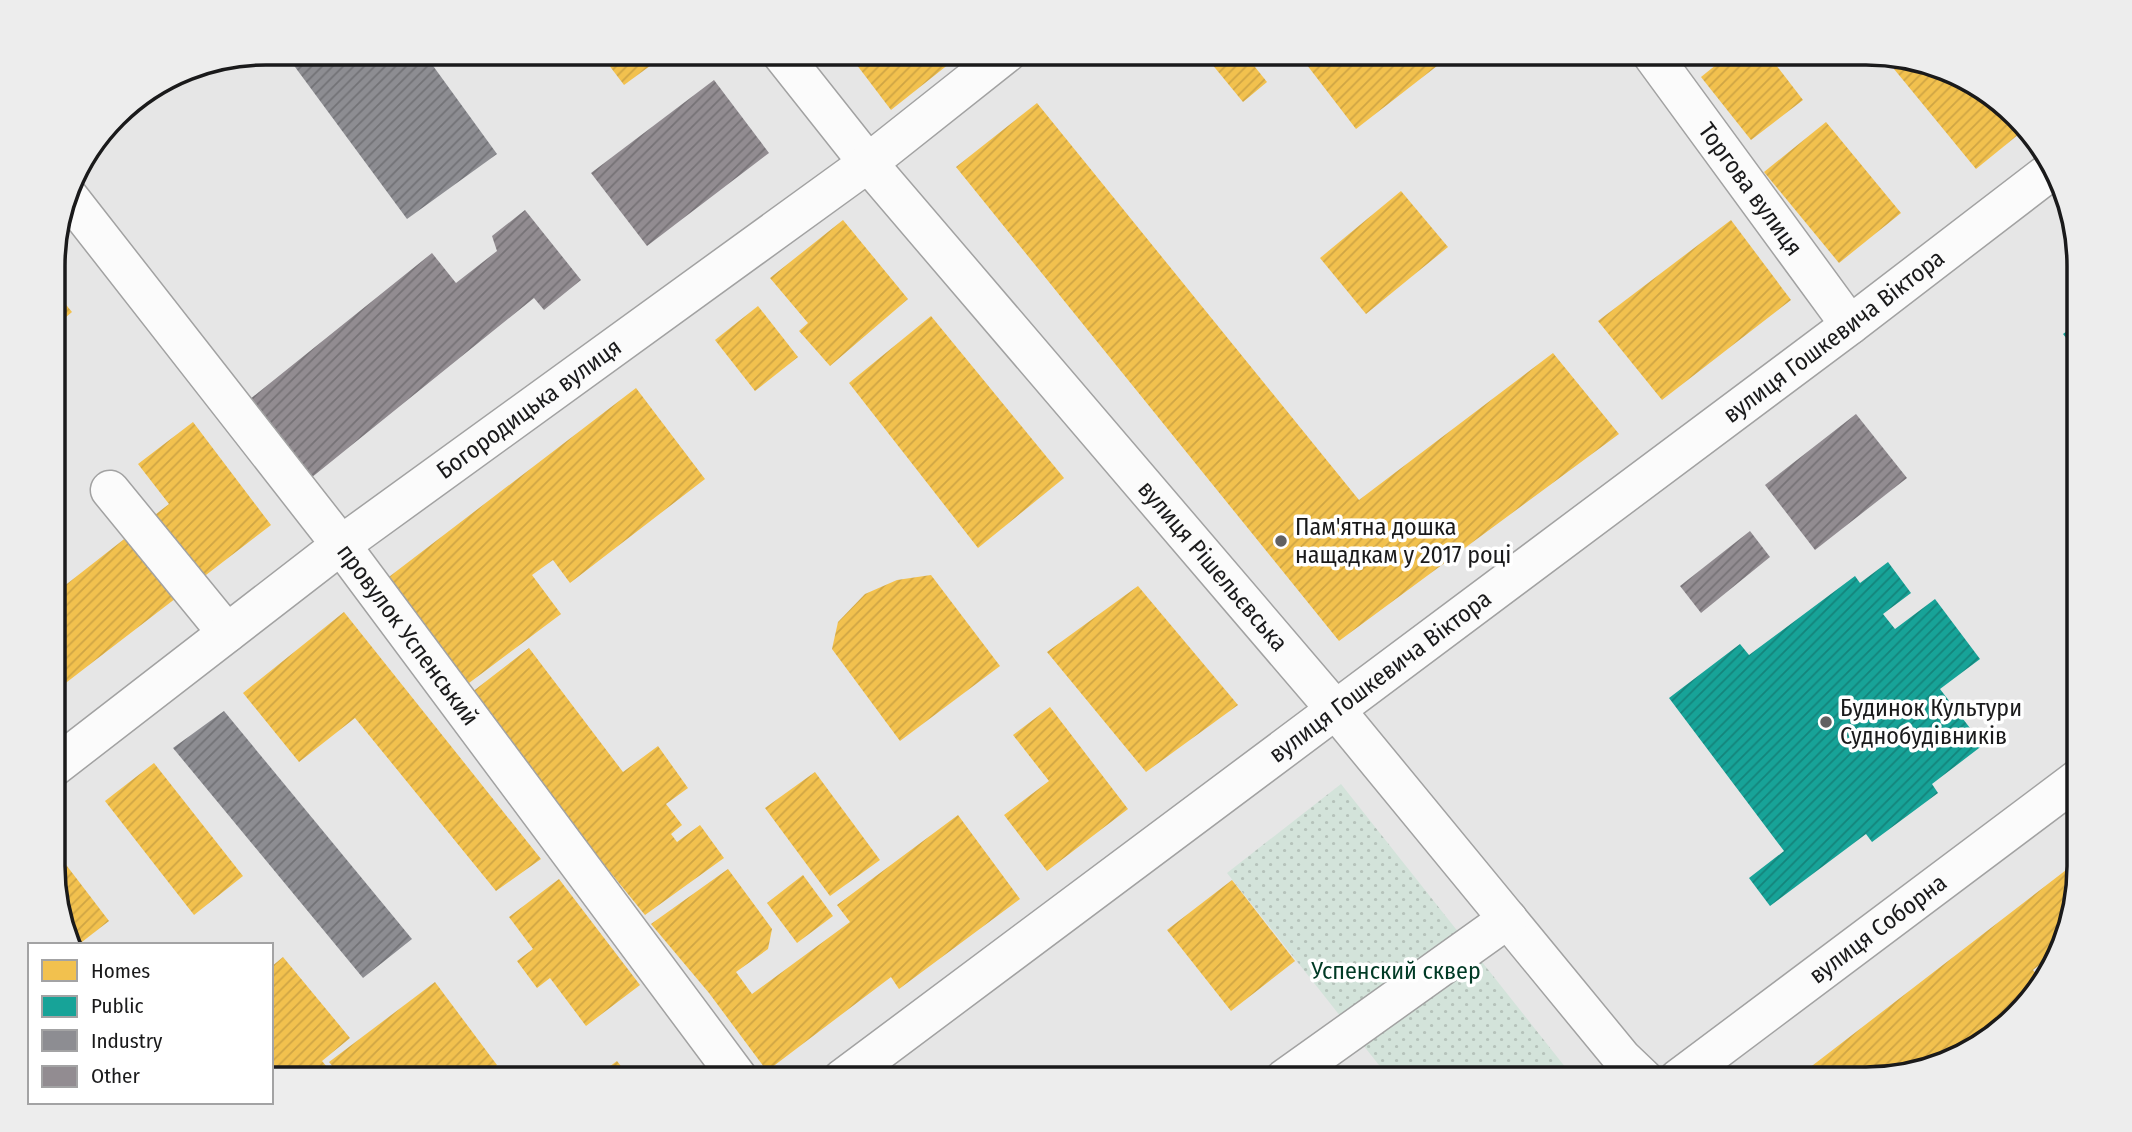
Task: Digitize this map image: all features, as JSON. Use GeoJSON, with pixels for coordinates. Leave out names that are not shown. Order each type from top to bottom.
{"type":"FeatureCollection","features":[{"type":"Feature","properties":{"kind":"street","name":"вулиця Рішельєвська"},"geometry":{"type":"LineString","coordinates":[[790,65],[868,163],[1335,709],[1631,1067]]}},
{"type":"Feature","properties":{"kind":"street","name":"Богородицька вулиця"},"geometry":{"type":"LineString","coordinates":[[65,759],[341,545],[868,163],[992,65]]}},
{"type":"Feature","properties":{"kind":"street","name":"Торгова вулиця"},"geometry":{"type":"LineString","coordinates":[[1660,65],[1850,325]]}},
{"type":"Feature","properties":{"kind":"street","name":"вулиця Гошкевича Віктора"},"geometry":{"type":"LineString","coordinates":[[858,1067],[1850,325],[2046,175]]}},
{"type":"Feature","properties":{"kind":"street","name":"провулок Успенський"},"geometry":{"type":"LineString","coordinates":[[75,205],[341,545],[730,1067]]}},
{"type":"Feature","properties":{"kind":"street"},"geometry":{"type":"LineString","coordinates":[[110,490],[228,633]]}},
{"type":"Feature","properties":{"kind":"street","name":"вулиця Соборна"},"geometry":{"type":"LineString","coordinates":[[1694,1067],[2067,787]]}},
{"type":"Feature","properties":{"kind":"street"},"geometry":{"type":"LineString","coordinates":[[1301,1067],[1508,919]]}},
{"type":"Feature","properties":{"kind":"green space","name":"Успенский сквер"},"geometry":{"type":"Polygon","coordinates":[[[1341,784],[1565,1067],[1381,1067],[1227,873],[1341,784]]]}},
{"type":"Feature","properties":{"kind":"building: Homes"},"geometry":{"type":"Polygon","coordinates":[[[609,65],[651,65],[624,85],[609,65]]]}},
{"type":"Feature","properties":{"kind":"building: Homes"},"geometry":{"type":"Polygon","coordinates":[[[857,65],[948,65],[891,110],[857,65]]]}},
{"type":"Feature","properties":{"kind":"building: Homes"},"geometry":{"type":"Polygon","coordinates":[[[1213,65],[1253,65],[1267,82],[1243,102],[1213,65]]]}},
{"type":"Feature","properties":{"kind":"building: Homes"},"geometry":{"type":"Polygon","coordinates":[[[1307,65],[1438,65],[1356,129],[1307,65]]]}},
{"type":"Feature","properties":{"kind":"building: Homes"},"geometry":{"type":"Polygon","coordinates":[[[1716,65],[1776,65],[1803,100],[1751,140],[1701,77],[1716,65]]]}},
{"type":"Feature","properties":{"kind":"building: Homes"},"geometry":{"type":"Polygon","coordinates":[[[1897,67],[1931,75],[1955,85],[1999,115],[2018,135],[1976,169],[1894,69],[1897,67]]]}},
{"type":"Feature","properties":{"kind":"building: Homes"},"geometry":{"type":"Polygon","coordinates":[[[1037,103],[1359,500],[1553,353],[1619,434],[1339,641],[956,167],[1037,103]]]}},
{"type":"Feature","properties":{"kind":"building: Homes"},"geometry":{"type":"Polygon","coordinates":[[[1826,122],[1901,213],[1839,263],[1764,172],[1826,122]]]}},
{"type":"Feature","properties":{"kind":"building: Homes"},"geometry":{"type":"Polygon","coordinates":[[[1401,191],[1448,247],[1366,314],[1320,258],[1401,191]]]}},
{"type":"Feature","properties":{"kind":"building: Homes"},"geometry":{"type":"Polygon","coordinates":[[[843,220],[908,299],[830,366],[799,331],[808,323],[770,278],[843,220]]]}},
{"type":"Feature","properties":{"kind":"building: Homes"},"geometry":{"type":"Polygon","coordinates":[[[1731,220],[1791,300],[1662,400],[1598,321],[1731,220]]]}},
{"type":"Feature","properties":{"kind":"building: Homes"},"geometry":{"type":"Polygon","coordinates":[[[65,304],[72,312],[65,318],[65,304]]]}},
{"type":"Feature","properties":{"kind":"building: Homes"},"geometry":{"type":"Polygon","coordinates":[[[758,306],[798,357],[755,391],[715,340],[758,306]]]}},
{"type":"Feature","properties":{"kind":"building: Homes"},"geometry":{"type":"Polygon","coordinates":[[[931,316],[1064,478],[978,548],[849,383],[931,316]]]}},
{"type":"Feature","properties":{"kind":"building: Homes"},"geometry":{"type":"Polygon","coordinates":[[[636,388],[705,479],[570,583],[553,560],[532,575],[561,614],[461,689],[381,583],[636,388]]]}},
{"type":"Feature","properties":{"kind":"building: Homes"},"geometry":{"type":"Polygon","coordinates":[[[193,422],[271,525],[65,684],[65,585],[169,504],[138,464],[193,422]]]}},
{"type":"Feature","properties":{"kind":"building: Homes"},"geometry":{"type":"Polygon","coordinates":[[[931,575],[1000,666],[900,741],[832,649],[838,622],[865,594],[897,580],[931,575]]]}},
{"type":"Feature","properties":{"kind":"building: Homes"},"geometry":{"type":"Polygon","coordinates":[[[1138,586],[1238,705],[1146,772],[1047,652],[1138,586]]]}},
{"type":"Feature","properties":{"kind":"building: Homes"},"geometry":{"type":"Polygon","coordinates":[[[344,612],[541,859],[496,891],[355,718],[299,762],[243,693],[344,612]]]}},
{"type":"Feature","properties":{"kind":"building: Homes"},"geometry":{"type":"Polygon","coordinates":[[[529,648],[623,772],[658,746],[688,788],[666,804],[682,825],[671,834],[677,842],[700,825],[724,858],[645,915],[467,696],[529,648]]]}},
{"type":"Feature","properties":{"kind":"building: Homes"},"geometry":{"type":"Polygon","coordinates":[[[1050,707],[1128,809],[1047,871],[1004,815],[1049,781],[1013,735],[1050,707]]]}},
{"type":"Feature","properties":{"kind":"building: Homes"},"geometry":{"type":"Polygon","coordinates":[[[154,763],[243,876],[194,915],[105,801],[154,763]]]}},
{"type":"Feature","properties":{"kind":"building: Homes"},"geometry":{"type":"Polygon","coordinates":[[[815,772],[880,860],[830,896],[765,808],[815,772]]]}},
{"type":"Feature","properties":{"kind":"building: Homes"},"geometry":{"type":"Polygon","coordinates":[[[958,815],[1020,899],[899,989],[891,977],[772,1067],[764,1067],[709,993],[651,924],[728,869],[772,929],[768,949],[736,972],[752,994],[850,922],[837,905],[958,815]]]}},
{"type":"Feature","properties":{"kind":"building: Homes"},"geometry":{"type":"Polygon","coordinates":[[[65,863],[109,921],[80,943],[66,893],[65,863]]]}},
{"type":"Feature","properties":{"kind":"building: Homes"},"geometry":{"type":"Polygon","coordinates":[[[2067,869],[2066,893],[2060,919],[2047,955],[2033,970],[2036,973],[2017,999],[1999,1017],[1955,1047],[1931,1057],[1880,1067],[1811,1067],[2067,869]]]}},
{"type":"Feature","properties":{"kind":"building: Homes"},"geometry":{"type":"Polygon","coordinates":[[[803,875],[833,916],[797,943],[767,903],[803,875]]]}},
{"type":"Feature","properties":{"kind":"building: Homes"},"geometry":{"type":"Polygon","coordinates":[[[559,879],[640,985],[586,1026],[550,978],[537,988],[517,961],[533,949],[509,917],[559,879]]]}},
{"type":"Feature","properties":{"kind":"building: Homes"},"geometry":{"type":"Polygon","coordinates":[[[1232,880],[1295,961],[1231,1011],[1167,930],[1232,880]]]}},
{"type":"Feature","properties":{"kind":"building: Homes"},"geometry":{"type":"Polygon","coordinates":[[[283,957],[350,1038],[322,1061],[327,1067],[273,1067],[273,965],[283,957]]]}},
{"type":"Feature","properties":{"kind":"building: Homes"},"geometry":{"type":"Polygon","coordinates":[[[435,982],[497,1065],[333,1067],[329,1062],[435,982]]]}},
{"type":"Feature","properties":{"kind":"building: Homes"},"geometry":{"type":"Polygon","coordinates":[[[617,1061],[622,1067],[609,1067],[617,1061]]]}},
{"type":"Feature","properties":{"kind":"building: Public","name":"Будинок Культури Суднобудівників"},"geometry":{"type":"Polygon","coordinates":[[[1888,562],[1911,593],[1883,614],[1895,629],[1935,599],[1980,659],[1940,689],[1983,745],[1932,784],[1938,793],[1872,842],[1866,834],[1770,906],[1749,878],[1784,851],[1669,698],[1740,644],[1749,655],[1855,576],[1860,583],[1888,562]]]}},
{"type":"Feature","properties":{"kind":"building: Industry"},"geometry":{"type":"Polygon","coordinates":[[[294,65],[432,65],[497,154],[407,219],[294,65]]]}},
{"type":"Feature","properties":{"kind":"building: Industry"},"geometry":{"type":"Polygon","coordinates":[[[224,711],[412,939],[363,978],[173,748],[224,711]]]}},
{"type":"Feature","properties":{"kind":"building: Other"},"geometry":{"type":"Polygon","coordinates":[[[714,80],[769,153],[647,246],[591,173],[714,80]]]}},
{"type":"Feature","properties":{"kind":"building: Other"},"geometry":{"type":"Polygon","coordinates":[[[525,210],[581,280],[544,310],[534,298],[306,482],[244,404],[432,253],[456,283],[497,251],[492,236],[525,210]]]}},
{"type":"Feature","properties":{"kind":"building: Other"},"geometry":{"type":"Polygon","coordinates":[[[1856,414],[1907,478],[1815,550],[1765,485],[1856,414]]]}},
{"type":"Feature","properties":{"kind":"building: Other"},"geometry":{"type":"Polygon","coordinates":[[[1750,531],[1770,557],[1701,613],[1680,586],[1750,531]]]}},
{"type":"Feature","properties":{"kind":"place","name":"Пам'ятна дошка нащадкам у 2017 році"},"geometry":{"type":"Point","coordinates":[1281,541]}},
{"type":"Feature","properties":{"kind":"place","name":"Будинок Культури Суднобудівників"},"geometry":{"type":"Point","coordinates":[1826,722]}}]}
